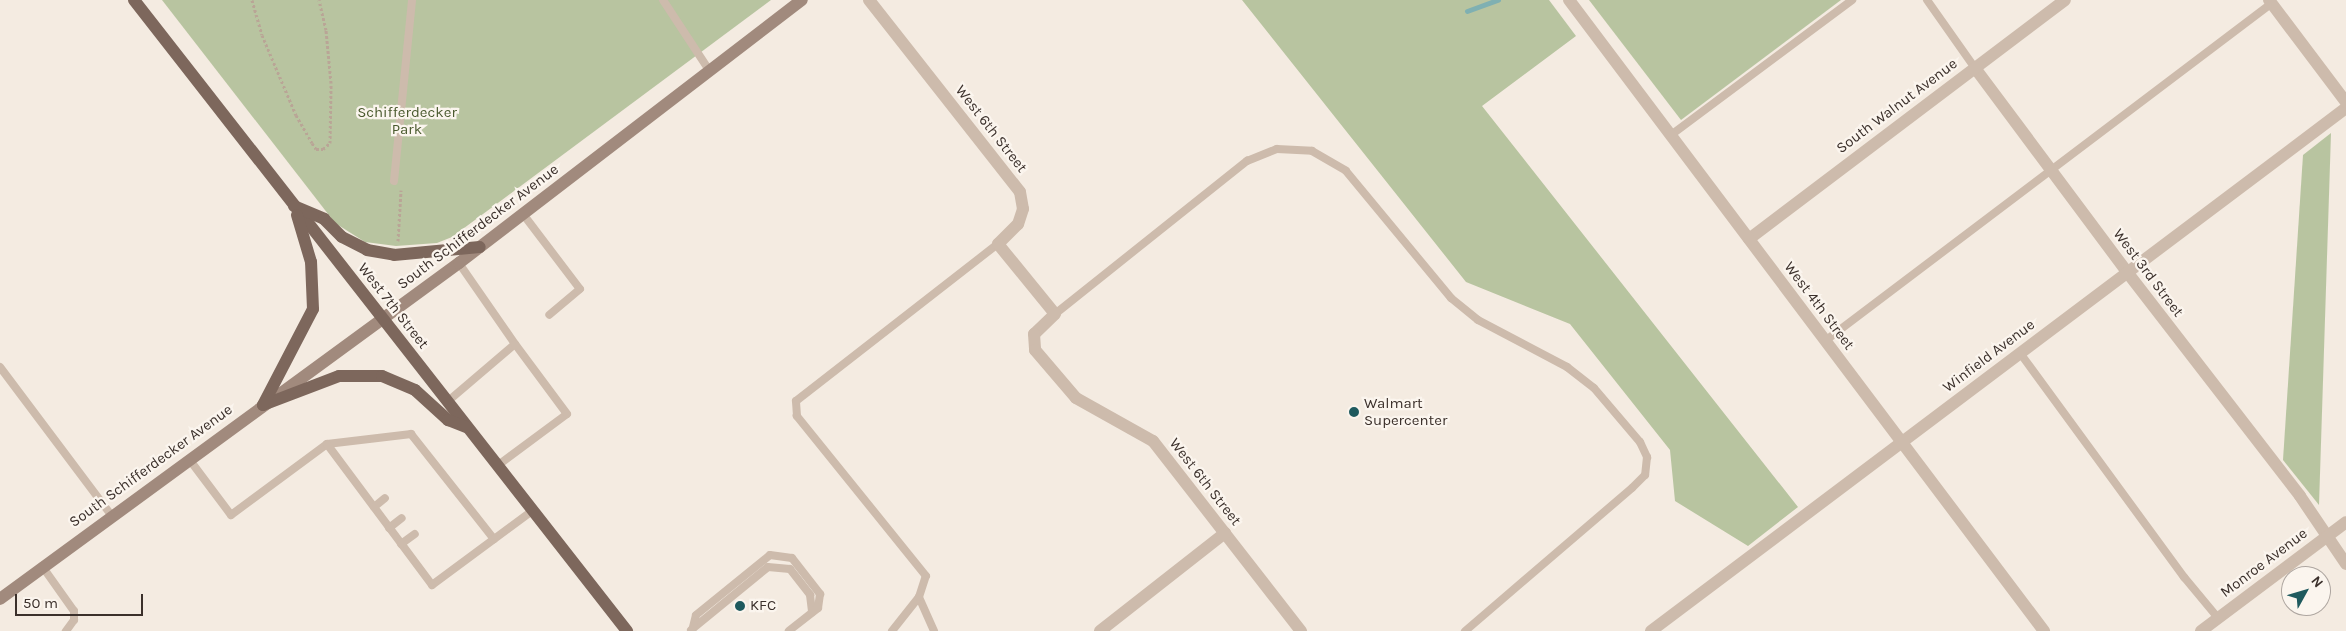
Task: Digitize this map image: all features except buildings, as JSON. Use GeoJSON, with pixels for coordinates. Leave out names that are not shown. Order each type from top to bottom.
{"type":"FeatureCollection","features":[{"type":"Feature","properties":{"kind":"main road","name":"West 7th Street"},"geometry":{"type":"LineString","coordinates":[[134,0],[627,631]]}},
{"type":"Feature","properties":{"kind":"main road","name":"South Schifferdecker Avenue"},"geometry":{"type":"LineString","coordinates":[[0,599],[111,515],[459,263],[802,0]]}},
{"type":"Feature","properties":{"kind":"main road"},"geometry":{"type":"LineString","coordinates":[[294,206],[324,219],[342,236],[367,250],[394,255],[480,247]]}},
{"type":"Feature","properties":{"kind":"main road"},"geometry":{"type":"LineString","coordinates":[[263,405],[313,309],[311,262],[294,206]]}},
{"type":"Feature","properties":{"kind":"main road"},"geometry":{"type":"LineString","coordinates":[[263,405],[339,376],[382,376],[415,390],[448,420],[468,428]]}},
{"type":"Feature","properties":{"kind":"street","name":"West 6th Street"},"geometry":{"type":"LineString","coordinates":[[869,0],[1020,192],[1023,209],[1018,224],[998,244]]}},
{"type":"Feature","properties":{"kind":"street","name":"West 4th Street"},"geometry":{"type":"LineString","coordinates":[[1569,0],[2044,631]]}},
{"type":"Feature","properties":{"kind":"street","name":"South Walnut Avenue"},"geometry":{"type":"LineString","coordinates":[[1749,239],[2065,0]]}},
{"type":"Feature","properties":{"kind":"street"},"geometry":{"type":"LineString","coordinates":[[2270,2],[2346,102]]}},
{"type":"Feature","properties":{"kind":"street","name":"West 3rd Street"},"geometry":{"type":"LineString","coordinates":[[1975,68],[2127,272],[2300,496],[2346,564]]}},
{"type":"Feature","properties":{"kind":"street","name":"Winfield Avenue"},"geometry":{"type":"LineString","coordinates":[[1651,631],[2346,108]]}},
{"type":"Feature","properties":{"kind":"street"},"geometry":{"type":"LineString","coordinates":[[998,244],[1055,314]]}},
{"type":"Feature","properties":{"kind":"street","name":"West 6th Street"},"geometry":{"type":"LineString","coordinates":[[1055,314],[1034,334],[1035,350],[1076,398],[1153,441],[1301,631]]}},
{"type":"Feature","properties":{"kind":"street","name":"Monroe Avenue"},"geometry":{"type":"LineString","coordinates":[[2201,631],[2346,522]]}},
{"type":"Feature","properties":{"kind":"street"},"geometry":{"type":"LineString","coordinates":[[1100,631],[1225,534]]}},
{"type":"Feature","properties":{"kind":"lane"},"geometry":{"type":"LineString","coordinates":[[394,181],[412,0]]}},
{"type":"Feature","properties":{"kind":"lane"},"geometry":{"type":"LineString","coordinates":[[663,0],[709,70]]}},
{"type":"Feature","properties":{"kind":"lane"},"geometry":{"type":"LineString","coordinates":[[1671,135],[1852,0]]}},
{"type":"Feature","properties":{"kind":"lane","name":"West 3rd Street"},"geometry":{"type":"LineString","coordinates":[[1927,0],[1975,68]]}},
{"type":"Feature","properties":{"kind":"lane"},"geometry":{"type":"LineString","coordinates":[[1825,341],[2270,2]]}},
{"type":"Feature","properties":{"kind":"lane"},"geometry":{"type":"LineString","coordinates":[[1055,314],[1247,161],[1277,149],[1312,151],[1346,170],[1451,298],[1478,320],[1567,367],[1594,388],[1640,442],[1647,457],[1645,475],[1632,488],[1465,631]]}},
{"type":"Feature","properties":{"kind":"lane"},"geometry":{"type":"LineString","coordinates":[[523,214],[580,289],[549,315]]}},
{"type":"Feature","properties":{"kind":"lane"},"geometry":{"type":"LineString","coordinates":[[892,631],[919,597],[926,576],[797,416],[796,402],[998,244]]}},
{"type":"Feature","properties":{"kind":"lane"},"geometry":{"type":"LineString","coordinates":[[459,263],[515,344],[567,414],[497,466]]}},
{"type":"Feature","properties":{"kind":"lane"},"geometry":{"type":"LineString","coordinates":[[447,402],[515,344]]}},
{"type":"Feature","properties":{"kind":"lane"},"geometry":{"type":"LineString","coordinates":[[2020,353],[2184,578],[2218,618]]}},
{"type":"Feature","properties":{"kind":"lane"},"geometry":{"type":"LineString","coordinates":[[0,368],[111,515]]}},
{"type":"Feature","properties":{"kind":"lane"},"geometry":{"type":"LineString","coordinates":[[189,459],[231,515],[327,444],[411,434],[432,461],[445,484],[459,502],[494,539]]}},
{"type":"Feature","properties":{"kind":"lane"},"geometry":{"type":"LineString","coordinates":[[327,444],[432,585],[532,511]]}},
{"type":"Feature","properties":{"kind":"lane"},"geometry":{"type":"LineString","coordinates":[[425,467],[432,461]]}},
{"type":"Feature","properties":{"kind":"lane"},"geometry":{"type":"LineString","coordinates":[[374,507],[385,498]]}},
{"type":"Feature","properties":{"kind":"lane"},"geometry":{"type":"LineString","coordinates":[[389,528],[402,518]]}},
{"type":"Feature","properties":{"kind":"lane"},"geometry":{"type":"LineString","coordinates":[[401,544],[415,534]]}},
{"type":"Feature","properties":{"kind":"lane"},"geometry":{"type":"LineString","coordinates":[[692,631],[696,615],[770,555],[792,558],[820,594],[818,608],[789,631]]}},
{"type":"Feature","properties":{"kind":"lane"},"geometry":{"type":"LineString","coordinates":[[42,566],[74,611],[74,620],[66,631]]}},
{"type":"Feature","properties":{"kind":"lane"},"geometry":{"type":"LineString","coordinates":[[692,631],[768,567],[790,569],[810,595],[812,612]]}},
{"type":"Feature","properties":{"kind":"lane"},"geometry":{"type":"LineString","coordinates":[[919,597],[934,631]]}},
{"type":"Feature","properties":{"kind":"path"},"geometry":{"type":"LineString","coordinates":[[252,0],[262,35],[296,114],[316,149],[323,149],[330,143],[330,83],[326,30],[319,0]]}},
{"type":"Feature","properties":{"kind":"path"},"geometry":{"type":"LineString","coordinates":[[393,243],[399,238],[401,188],[394,181]]}},
{"type":"Feature","properties":{"kind":"green space","name":"Schifferdecker Park"},"geometry":{"type":"Polygon","coordinates":[[[162,0],[771,0],[452,237],[437,243],[396,246],[365,242],[335,223],[162,0]]]}},
{"type":"Feature","properties":{"kind":"green space"},"geometry":{"type":"Polygon","coordinates":[[[1242,0],[1549,0],[1576,36],[1482,106],[1798,507],[1748,546],[1675,501],[1670,450],[1570,324],[1466,282],[1242,0]]]}},
{"type":"Feature","properties":{"kind":"green space"},"geometry":{"type":"Polygon","coordinates":[[[1589,0],[1841,0],[1681,120],[1589,0]]]}},
{"type":"Feature","properties":{"kind":"green space"},"geometry":{"type":"Polygon","coordinates":[[[2331,133],[2319,505],[2283,460],[2303,155],[2331,133]]]}},
{"type":"Feature","properties":{"kind":"waterway"},"geometry":{"type":"LineString","coordinates":[[1467,11],[1498,0]]}},
{"type":"Feature","properties":{"kind":"place","name":"Walmart Supercenter"},"geometry":{"type":"Point","coordinates":[1354,412]}},
{"type":"Feature","properties":{"kind":"place","name":"KFC"},"geometry":{"type":"Point","coordinates":[740,606]}}]}
